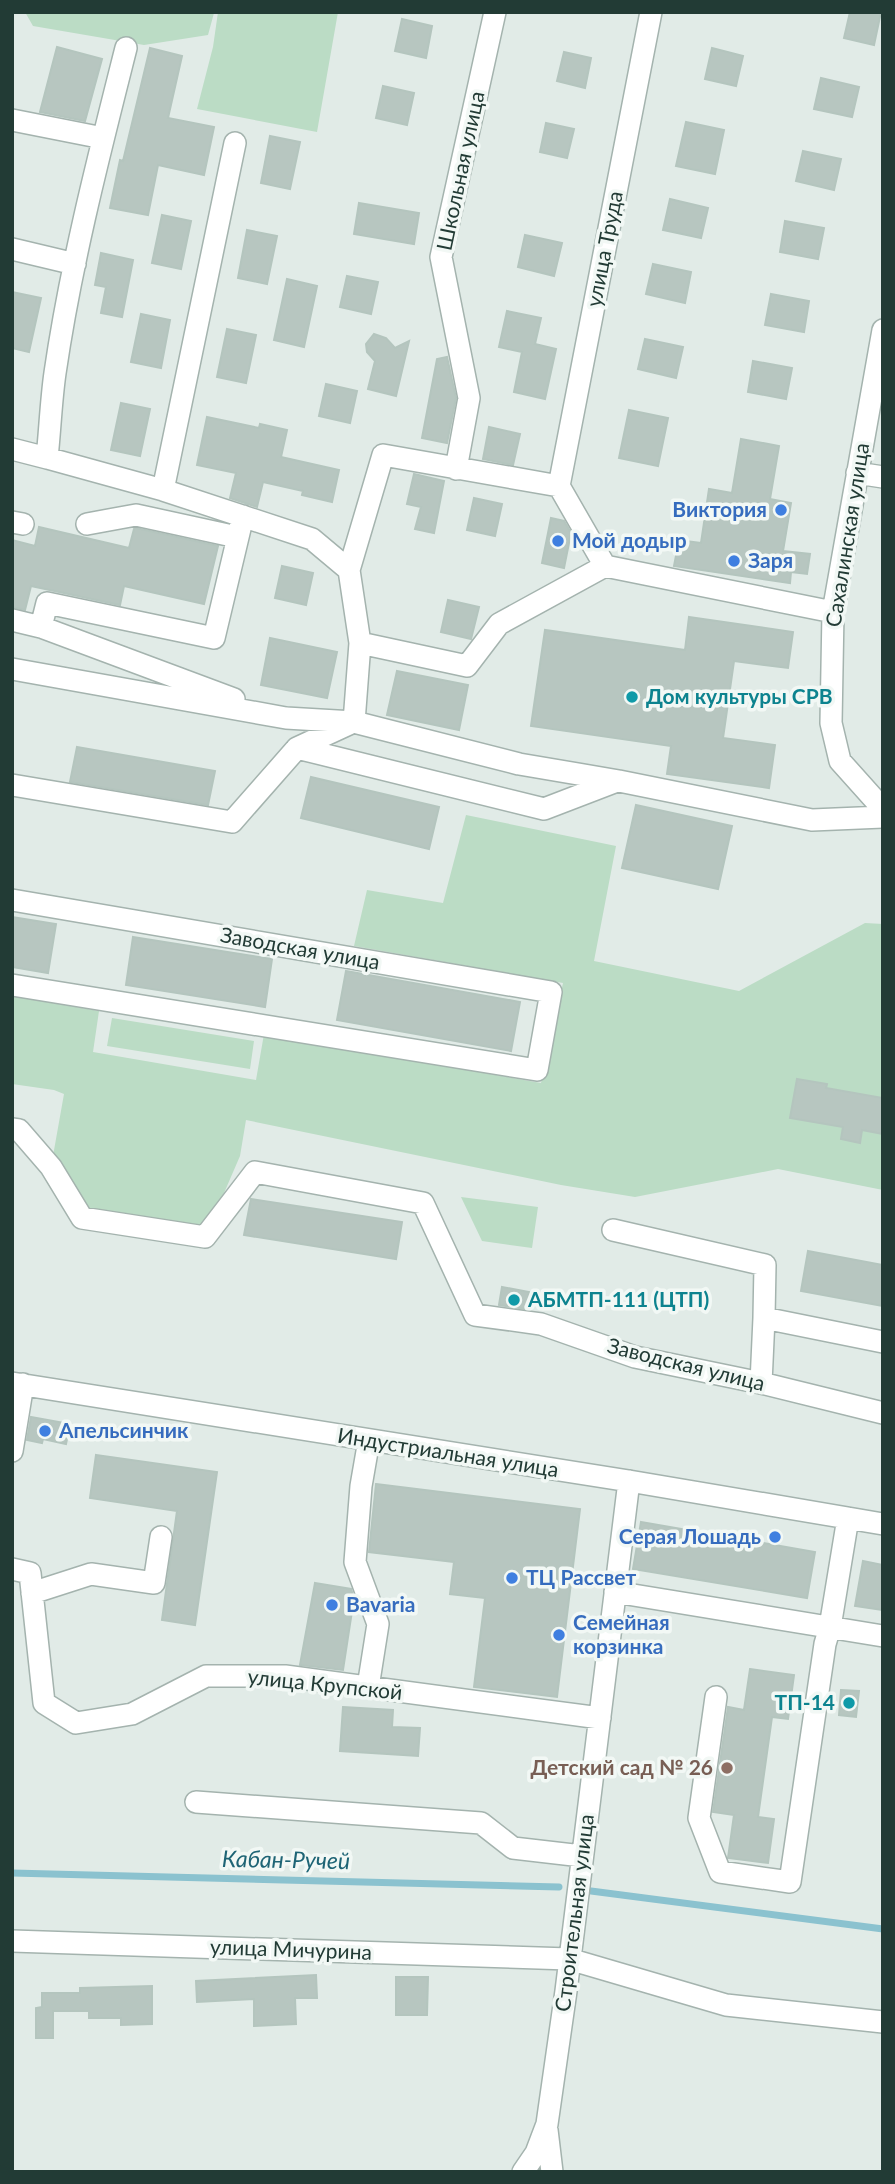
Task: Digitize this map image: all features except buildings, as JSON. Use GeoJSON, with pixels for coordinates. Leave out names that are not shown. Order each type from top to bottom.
{"type":"FeatureCollection","features":[{"type":"Feature","properties":{"kind":"street","name":"Школьная улица"},"geometry":{"type":"LineString","coordinates":[[456,469],[469,398],[442,257],[495,12]]}},
{"type":"Feature","properties":{"kind":"street","name":"улица Труда"},"geometry":{"type":"LineString","coordinates":[[559,486],[651,12]]}},
{"type":"Feature","properties":{"kind":"street"},"geometry":{"type":"LineString","coordinates":[[47,458],[55,373],[75,264],[126,48]]}},
{"type":"Feature","properties":{"kind":"street"},"geometry":{"type":"LineString","coordinates":[[12,120],[103,138]]}},
{"type":"Feature","properties":{"kind":"street"},"geometry":{"type":"LineString","coordinates":[[163,490],[235,143]]}},
{"type":"Feature","properties":{"kind":"street"},"geometry":{"type":"LineString","coordinates":[[12,249],[75,264]]}},
{"type":"Feature","properties":{"kind":"street","name":"Сахалинская улица"},"geometry":{"type":"LineString","coordinates":[[883,330],[833,612],[831,723],[840,761],[883,809]]}},
{"type":"Feature","properties":{"kind":"street"},"geometry":{"type":"LineString","coordinates":[[12,449],[163,490],[312,539],[349,570]]}},
{"type":"Feature","properties":{"kind":"street"},"geometry":{"type":"LineString","coordinates":[[354,722],[360,643],[349,570],[383,455],[559,486],[605,566]]}},
{"type":"Feature","properties":{"kind":"street"},"geometry":{"type":"LineString","coordinates":[[857,472],[883,477]]}},
{"type":"Feature","properties":{"kind":"street"},"geometry":{"type":"LineString","coordinates":[[87,524],[136,514],[237,537]]}},
{"type":"Feature","properties":{"kind":"street"},"geometry":{"type":"LineString","coordinates":[[41,627],[47,603],[214,638],[243,516]]}},
{"type":"Feature","properties":{"kind":"street"},"geometry":{"type":"LineString","coordinates":[[360,643],[467,666],[499,624],[605,566],[833,612]]}},
{"type":"Feature","properties":{"kind":"street"},"geometry":{"type":"LineString","coordinates":[[12,620],[41,627],[286,718]]}},
{"type":"Feature","properties":{"kind":"street"},"geometry":{"type":"LineString","coordinates":[[12,669],[286,718],[354,722],[519,764],[619,780],[812,820],[883,817]]}},
{"type":"Feature","properties":{"kind":"street"},"geometry":{"type":"LineString","coordinates":[[12,785],[232,822],[297,748],[354,722]]}},
{"type":"Feature","properties":{"kind":"street"},"geometry":{"type":"LineString","coordinates":[[297,748],[544,809],[619,780]]}},
{"type":"Feature","properties":{"kind":"street","name":"Заводская улица"},"geometry":{"type":"LineString","coordinates":[[12,900],[551,992],[537,1070],[12,985]]}},
{"type":"Feature","properties":{"kind":"street","name":"Заводская улица"},"geometry":{"type":"LineString","coordinates":[[12,1129],[19,1130],[51,1167],[82,1218],[205,1237],[255,1172],[423,1203],[475,1315],[541,1324],[635,1357],[761,1383],[883,1413]]}},
{"type":"Feature","properties":{"kind":"street"},"geometry":{"type":"LineString","coordinates":[[613,1230],[765,1265],[761,1383]]}},
{"type":"Feature","properties":{"kind":"street"},"geometry":{"type":"LineString","coordinates":[[764,1318],[883,1342]]}},
{"type":"Feature","properties":{"kind":"street"},"geometry":{"type":"LineString","coordinates":[[12,1451],[18,1383]]}},
{"type":"Feature","properties":{"kind":"street","name":"Индустриальная улица"},"geometry":{"type":"LineString","coordinates":[[18,1383],[883,1524]]}},
{"type":"Feature","properties":{"kind":"street"},"geometry":{"type":"LineString","coordinates":[[368,1687],[378,1624],[355,1562],[361,1486],[369,1440]]}},
{"type":"Feature","properties":{"kind":"street","name":"Строительная улица"},"geometry":{"type":"LineString","coordinates":[[523,2172],[536,2153],[547,2124],[629,1481]]}},
{"type":"Feature","properties":{"kind":"street"},"geometry":{"type":"LineString","coordinates":[[716,1697],[699,1818],[720,1872],[790,1882],[825,1644],[848,1518]]}},
{"type":"Feature","properties":{"kind":"street"},"geometry":{"type":"LineString","coordinates":[[32,1593],[91,1574],[154,1583],[161,1537]]}},
{"type":"Feature","properties":{"kind":"street","name":"улица Крупской"},"geometry":{"type":"LineString","coordinates":[[12,1569],[30,1573],[44,1703],[76,1723],[132,1714],[206,1676],[285,1676],[600,1718]]}},
{"type":"Feature","properties":{"kind":"street"},"geometry":{"type":"LineString","coordinates":[[615,1592],[883,1636]]}},
{"type":"Feature","properties":{"kind":"street"},"geometry":{"type":"LineString","coordinates":[[196,1802],[481,1823],[513,1849],[582,1856]]}},
{"type":"Feature","properties":{"kind":"street","name":"улица Мичурина"},"geometry":{"type":"LineString","coordinates":[[12,1941],[569,1959],[726,2005],[883,2022]]}},
{"type":"Feature","properties":{"kind":"street"},"geometry":{"type":"LineString","coordinates":[[547,2124],[552,2172]]}},
{"type":"Feature","properties":{"kind":"green space"},"geometry":{"type":"Polygon","coordinates":[[[25,12],[214,13],[208,35],[144,45],[33,26],[25,12]]]}},
{"type":"Feature","properties":{"kind":"green space"},"geometry":{"type":"Polygon","coordinates":[[[218,12],[338,12],[317,132],[197,109],[213,47],[218,12]]]}},
{"type":"Feature","properties":{"kind":"green space"},"geometry":{"type":"Polygon","coordinates":[[[466,815],[616,846],[594,961],[739,991],[865,923],[883,924],[883,1190],[778,1169],[635,1197],[561,1185],[246,1120],[240,1156],[205,1237],[82,1218],[51,1167],[64,1094],[12,1084],[12,996],[99,1011],[93,1052],[256,1080],[264,1034],[541,1083],[563,983],[354,946],[367,890],[443,903],[466,815]]]}},
{"type":"Feature","properties":{"kind":"green space"},"geometry":{"type":"Polygon","coordinates":[[[112,1018],[254,1041],[250,1069],[107,1046],[112,1018]]]}},
{"type":"Feature","properties":{"kind":"green space"},"geometry":{"type":"Polygon","coordinates":[[[461,1197],[538,1207],[532,1248],[482,1241],[461,1197]]]}},
{"type":"Feature","properties":{"kind":"waterway","name":"Кабан-Ручей"},"geometry":{"type":"LineString","coordinates":[[12,1873],[559,1887]]}},
{"type":"Feature","properties":{"kind":"waterway","name":"Кабан-Ручей"},"geometry":{"type":"LineString","coordinates":[[591,1891],[883,1929]]}},
{"type":"Feature","properties":{"kind":"place","name":"Виктория"},"geometry":{"type":"Point","coordinates":[781,510]}},
{"type":"Feature","properties":{"kind":"place","name":"Мой додыр"},"geometry":{"type":"Point","coordinates":[558,541]}},
{"type":"Feature","properties":{"kind":"place","name":"Заря"},"geometry":{"type":"Point","coordinates":[734,561]}},
{"type":"Feature","properties":{"kind":"place","name":"Дом культуры СРВ"},"geometry":{"type":"Point","coordinates":[632,697]}},
{"type":"Feature","properties":{"kind":"place","name":"АБМТП-111 (ЦТП)"},"geometry":{"type":"Point","coordinates":[514,1300]}},
{"type":"Feature","properties":{"kind":"place","name":"Апельсинчик"},"geometry":{"type":"Point","coordinates":[45,1431]}},
{"type":"Feature","properties":{"kind":"place","name":"Серая Лошадь"},"geometry":{"type":"Point","coordinates":[775,1537]}},
{"type":"Feature","properties":{"kind":"place","name":"ТЦ Рассвет"},"geometry":{"type":"Point","coordinates":[512,1578]}},
{"type":"Feature","properties":{"kind":"place","name":"Bavaria"},"geometry":{"type":"Point","coordinates":[332,1605]}},
{"type":"Feature","properties":{"kind":"place","name":"Семейная корзинка"},"geometry":{"type":"Point","coordinates":[559,1635]}},
{"type":"Feature","properties":{"kind":"place","name":"ТП-14"},"geometry":{"type":"Point","coordinates":[849,1703]}},
{"type":"Feature","properties":{"kind":"place","name":"Детский сад № 26"},"geometry":{"type":"Point","coordinates":[727,1768]}}]}
